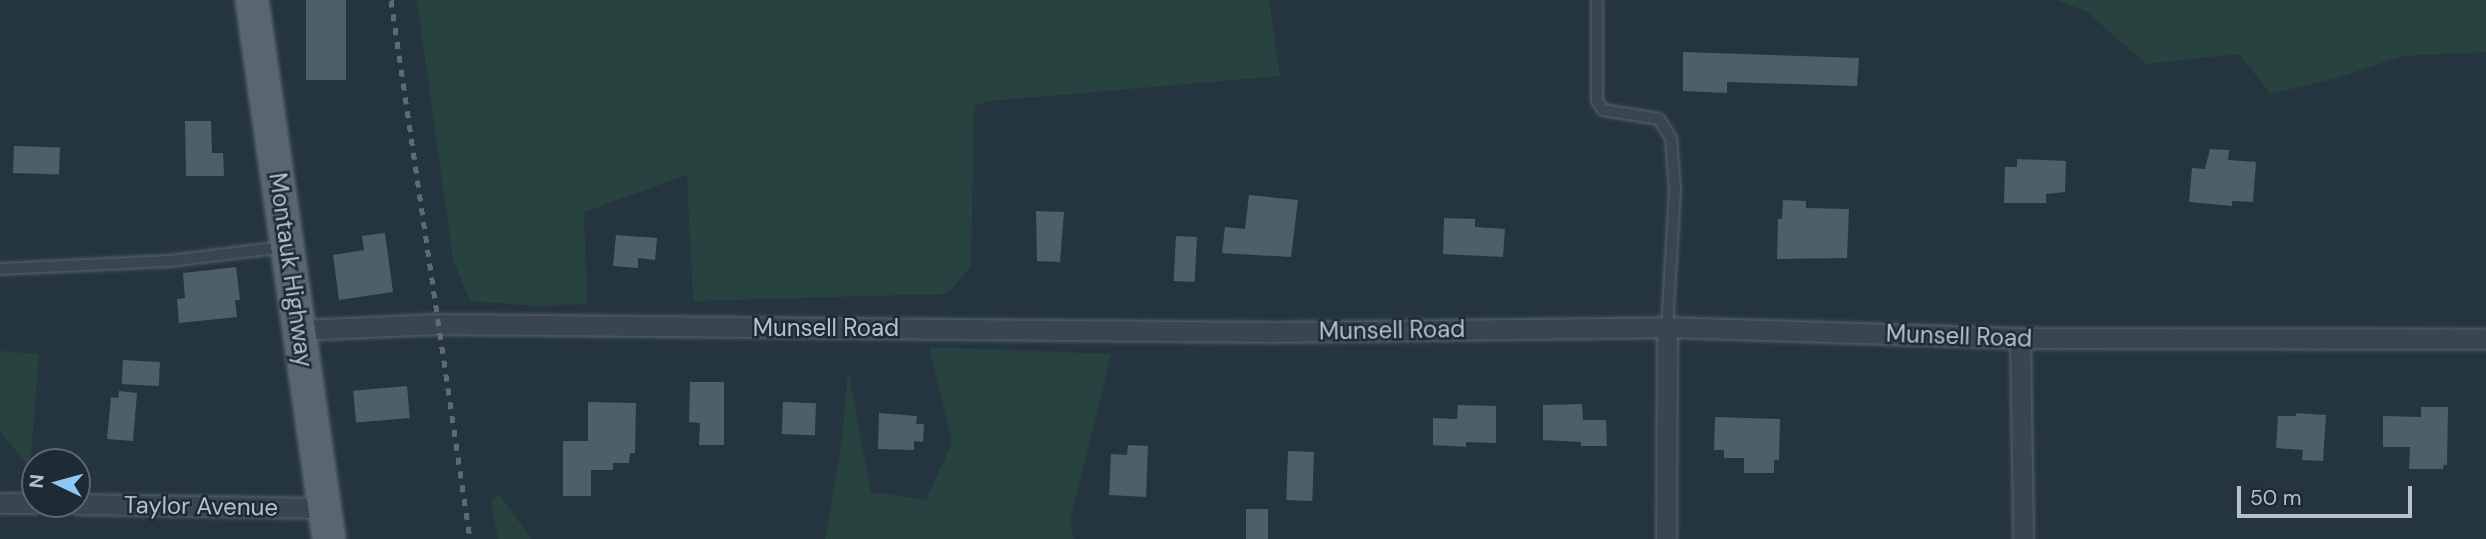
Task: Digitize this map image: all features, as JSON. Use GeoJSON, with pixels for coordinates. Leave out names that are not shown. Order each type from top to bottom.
{"type":"FeatureCollection","features":[{"type":"Feature","properties":{"kind":"main road","name":"Montauk Highway"},"geometry":{"type":"LineString","coordinates":[[252,0],[329,539]]}},
{"type":"Feature","properties":{"kind":"street","name":"Munsell Road"},"geometry":{"type":"LineString","coordinates":[[299,330],[426,324],[1265,332],[1667,327],[2020,338],[2486,340]]}},
{"type":"Feature","properties":{"kind":"street"},"geometry":{"type":"LineString","coordinates":[[1666,539],[1667,327]]}},
{"type":"Feature","properties":{"kind":"street"},"geometry":{"type":"LineString","coordinates":[[2020,338],[2023,539]]}},
{"type":"Feature","properties":{"kind":"street"},"geometry":{"type":"LineString","coordinates":[[0,503],[21,503]]}},
{"type":"Feature","properties":{"kind":"street","name":"Taylor Avenue"},"geometry":{"type":"LineString","coordinates":[[91,504],[325,508]]}},
{"type":"Feature","properties":{"kind":"lane"},"geometry":{"type":"LineString","coordinates":[[1597,0],[1597,101],[1604,110],[1659,119],[1665,125],[1673,146],[1675,190],[1667,327]]}},
{"type":"Feature","properties":{"kind":"lane"},"geometry":{"type":"LineString","coordinates":[[0,270],[169,261],[288,247]]}},
{"type":"Feature","properties":{"kind":"green space"},"geometry":{"type":"Polygon","coordinates":[[[417,0],[1269,0],[1280,76],[990,101],[974,106],[971,267],[946,294],[693,301],[687,175],[584,212],[587,304],[539,306],[470,301],[453,260],[417,0]]]}},
{"type":"Feature","properties":{"kind":"green space"},"geometry":{"type":"Polygon","coordinates":[[[2056,0],[2486,0],[2486,52],[2402,56],[2337,78],[2271,94],[2239,54],[2146,64],[2086,11],[2056,0]]]}},
{"type":"Feature","properties":{"kind":"green space"},"geometry":{"type":"Polygon","coordinates":[[[929,347],[1111,354],[1070,520],[1074,539],[825,539],[842,440],[848,370],[871,492],[926,500],[952,443],[929,347]]]}},
{"type":"Feature","properties":{"kind":"green space"},"geometry":{"type":"Polygon","coordinates":[[[0,351],[39,354],[32,448],[21,448],[21,456],[0,432],[0,351]]]}},
{"type":"Feature","properties":{"kind":"green space"},"geometry":{"type":"Polygon","coordinates":[[[500,495],[531,539],[498,539],[491,500],[500,495]]]}},
{"type":"Feature","properties":{"kind":"building"},"geometry":{"type":"Polygon","coordinates":[[[306,0],[346,0],[346,80],[306,80],[306,0]]]}},
{"type":"Feature","properties":{"kind":"building"},"geometry":{"type":"Polygon","coordinates":[[[1683,52],[1859,58],[1857,86],[1727,82],[1727,93],[1683,91],[1683,52]]]}},
{"type":"Feature","properties":{"kind":"building"},"geometry":{"type":"Polygon","coordinates":[[[185,121],[211,121],[212,153],[223,153],[224,176],[186,176],[185,121]]]}},
{"type":"Feature","properties":{"kind":"building"},"geometry":{"type":"Polygon","coordinates":[[[14,146],[60,148],[59,175],[13,173],[14,146]]]}},
{"type":"Feature","properties":{"kind":"building"},"geometry":{"type":"Polygon","coordinates":[[[2210,149],[2229,150],[2228,160],[2256,162],[2253,202],[2232,201],[2232,206],[2189,202],[2192,168],[2205,169],[2210,149]]]}},
{"type":"Feature","properties":{"kind":"building"},"geometry":{"type":"Polygon","coordinates":[[[2017,159],[2066,161],[2065,192],[2046,194],[2046,203],[2004,203],[2005,167],[2017,167],[2017,159]]]}},
{"type":"Feature","properties":{"kind":"building"},"geometry":{"type":"Polygon","coordinates":[[[1249,195],[1298,200],[1291,257],[1222,253],[1225,227],[1245,229],[1249,195]]]}},
{"type":"Feature","properties":{"kind":"building"},"geometry":{"type":"Polygon","coordinates":[[[1783,200],[1806,201],[1806,208],[1849,209],[1847,258],[1777,259],[1778,219],[1782,219],[1783,200]]]}},
{"type":"Feature","properties":{"kind":"building"},"geometry":{"type":"Polygon","coordinates":[[[1036,211],[1064,212],[1060,262],[1037,261],[1036,211]]]}},
{"type":"Feature","properties":{"kind":"building"},"geometry":{"type":"Polygon","coordinates":[[[1444,218],[1475,219],[1475,227],[1505,229],[1503,257],[1443,254],[1444,218]]]}},
{"type":"Feature","properties":{"kind":"building"},"geometry":{"type":"Polygon","coordinates":[[[385,233],[393,292],[339,300],[333,255],[364,250],[362,236],[385,233]]]}},
{"type":"Feature","properties":{"kind":"building"},"geometry":{"type":"Polygon","coordinates":[[[616,235],[657,238],[655,260],[638,258],[638,268],[613,266],[616,235]]]}},
{"type":"Feature","properties":{"kind":"building"},"geometry":{"type":"Polygon","coordinates":[[[1176,236],[1197,237],[1195,282],[1174,281],[1176,236]]]}},
{"type":"Feature","properties":{"kind":"building"},"geometry":{"type":"Polygon","coordinates":[[[236,267],[240,300],[235,300],[237,317],[179,323],[177,299],[185,298],[183,273],[236,267]]]}},
{"type":"Feature","properties":{"kind":"building"},"geometry":{"type":"Polygon","coordinates":[[[123,360],[160,362],[159,386],[122,384],[123,360]]]}},
{"type":"Feature","properties":{"kind":"building"},"geometry":{"type":"Polygon","coordinates":[[[690,382],[724,382],[724,445],[699,445],[700,423],[689,422],[690,382]]]}},
{"type":"Feature","properties":{"kind":"building"},"geometry":{"type":"Polygon","coordinates":[[[407,386],[410,418],[356,423],[353,391],[407,386]]]}},
{"type":"Feature","properties":{"kind":"building"},"geometry":{"type":"Polygon","coordinates":[[[119,391],[137,393],[133,441],[107,439],[111,397],[118,398],[119,391]]]}},
{"type":"Feature","properties":{"kind":"building"},"geometry":{"type":"Polygon","coordinates":[[[588,402],[636,403],[635,453],[630,453],[629,463],[613,463],[613,470],[591,470],[591,496],[563,496],[563,441],[588,441],[588,402]]]}},
{"type":"Feature","properties":{"kind":"building"},"geometry":{"type":"Polygon","coordinates":[[[783,402],[816,403],[815,435],[782,434],[783,402]]]}},
{"type":"Feature","properties":{"kind":"building"},"geometry":{"type":"Polygon","coordinates":[[[1582,404],[1583,420],[1606,420],[1607,446],[1581,446],[1581,442],[1543,440],[1543,405],[1582,404]]]}},
{"type":"Feature","properties":{"kind":"building"},"geometry":{"type":"Polygon","coordinates":[[[1458,405],[1496,406],[1496,443],[1466,442],[1466,447],[1433,445],[1433,418],[1457,419],[1458,405]]]}},
{"type":"Feature","properties":{"kind":"building"},"geometry":{"type":"Polygon","coordinates":[[[2421,407],[2448,407],[2447,465],[2444,465],[2443,469],[2409,469],[2410,447],[2383,447],[2383,416],[2421,417],[2421,407]]]}},
{"type":"Feature","properties":{"kind":"building"},"geometry":{"type":"Polygon","coordinates":[[[879,413],[917,416],[916,424],[924,424],[923,442],[914,441],[914,450],[878,449],[879,413]]]}},
{"type":"Feature","properties":{"kind":"building"},"geometry":{"type":"Polygon","coordinates":[[[2296,413],[2326,415],[2323,461],[2302,460],[2303,450],[2276,448],[2278,416],[2296,416],[2296,413]]]}},
{"type":"Feature","properties":{"kind":"building"},"geometry":{"type":"Polygon","coordinates":[[[1715,417],[1780,419],[1779,460],[1774,460],[1774,473],[1744,473],[1744,458],[1724,458],[1724,450],[1714,450],[1715,417]]]}},
{"type":"Feature","properties":{"kind":"building"},"geometry":{"type":"Polygon","coordinates":[[[1128,445],[1148,446],[1146,497],[1109,495],[1111,454],[1127,455],[1128,445]]]}},
{"type":"Feature","properties":{"kind":"building"},"geometry":{"type":"Polygon","coordinates":[[[1288,451],[1314,452],[1312,501],[1286,500],[1288,451]]]}},
{"type":"Feature","properties":{"kind":"building"},"geometry":{"type":"Polygon","coordinates":[[[1246,509],[1268,509],[1268,539],[1246,539],[1246,509]]]}},
{"type":"Feature","properties":{"kind":"railway"},"geometry":{"type":"LineString","coordinates":[[391,0],[470,539]]}}]}
